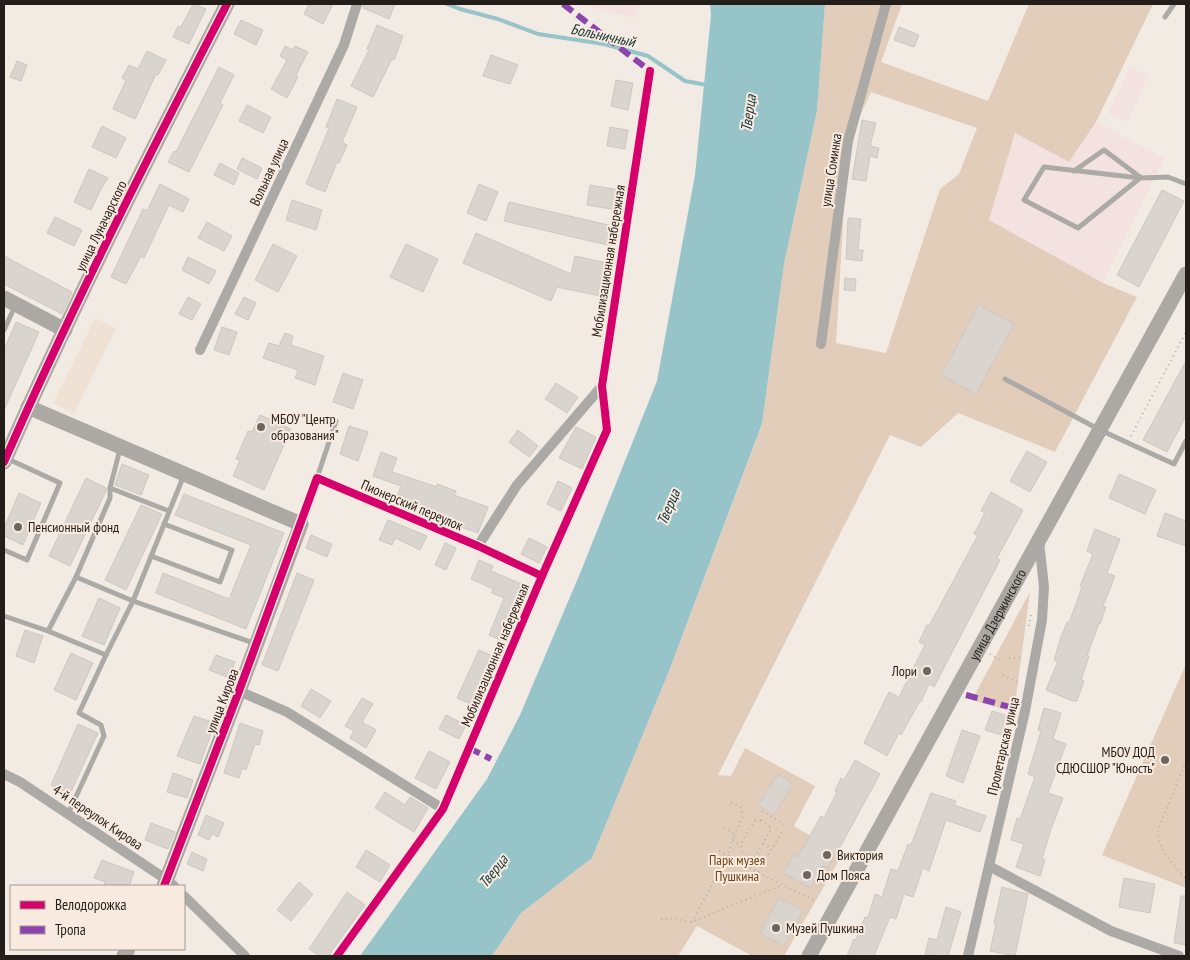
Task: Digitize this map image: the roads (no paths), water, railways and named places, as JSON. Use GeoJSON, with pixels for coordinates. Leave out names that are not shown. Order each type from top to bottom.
{"type":"FeatureCollection","features":[{"type":"Feature","properties":{"kind":"street","name":"улица Луначарского"},"geometry":{"type":"LineString","coordinates":[[4,459],[64,330],[162,130],[227,4]]}},
{"type":"Feature","properties":{"kind":"street","name":"Вольная улица"},"geometry":{"type":"LineString","coordinates":[[200,350],[344,45],[357,4]]}},
{"type":"Feature","properties":{"kind":"street","name":"улица Соминка"},"geometry":{"type":"LineString","coordinates":[[821,344],[848,141],[886,4]]}},
{"type":"Feature","properties":{"kind":"street","name":"Мобилизационная набережная"},"geometry":{"type":"LineString","coordinates":[[337,956],[443,810],[542,576],[607,430],[602,386],[650,71]]}},
{"type":"Feature","properties":{"kind":"street","name":"улица Дзержинского"},"geometry":{"type":"LineString","coordinates":[[809,956],[1186,274]]}},
{"type":"Feature","properties":{"kind":"street"},"geometry":{"type":"LineString","coordinates":[[10,301],[64,330]]}},
{"type":"Feature","properties":{"kind":"street"},"geometry":{"type":"LineString","coordinates":[[478,546],[517,485],[602,386]]}},
{"type":"Feature","properties":{"kind":"street"},"geometry":{"type":"LineString","coordinates":[[28,407],[301,524],[317,478]]}},
{"type":"Feature","properties":{"kind":"street","name":"Пионерский переулок"},"geometry":{"type":"LineString","coordinates":[[317,478],[478,546],[542,576]]}},
{"type":"Feature","properties":{"kind":"street","name":"улица Кирова"},"geometry":{"type":"LineString","coordinates":[[168,884],[301,524]]}},
{"type":"Feature","properties":{"kind":"street","name":"Пролетарская улица"},"geometry":{"type":"LineString","coordinates":[[968,956],[1025,711],[1042,620],[1044,587],[1039,540]]}},
{"type":"Feature","properties":{"kind":"street"},"geometry":{"type":"LineString","coordinates":[[239,691],[286,712],[443,810]]}},
{"type":"Feature","properties":{"kind":"street","name":"4-й переулок Кирова"},"geometry":{"type":"LineString","coordinates":[[4,774],[20,782],[68,814],[168,884]]}},
{"type":"Feature","properties":{"kind":"street"},"geometry":{"type":"LineString","coordinates":[[989,866],[1111,932],[1179,956]]}},
{"type":"Feature","properties":{"kind":"street"},"geometry":{"type":"LineString","coordinates":[[185,897],[245,956]]}},
{"type":"Feature","properties":{"kind":"lane"},"geometry":{"type":"LineString","coordinates":[[1165,17],[1174,4]]}},
{"type":"Feature","properties":{"kind":"lane"},"geometry":{"type":"LineString","coordinates":[[1074,170],[1104,150],[1140,178]]}},
{"type":"Feature","properties":{"kind":"lane"},"geometry":{"type":"LineString","coordinates":[[1140,178],[1078,228],[1024,200],[1044,167],[1140,178],[1168,177],[1186,184]]}},
{"type":"Feature","properties":{"kind":"lane"},"geometry":{"type":"LineString","coordinates":[[4,330],[10,301]]}},
{"type":"Feature","properties":{"kind":"lane"},"geometry":{"type":"LineString","coordinates":[[1005,379],[1100,430],[1174,464],[1186,441]]}},
{"type":"Feature","properties":{"kind":"lane"},"geometry":{"type":"LineString","coordinates":[[317,478],[336,421]]}},
{"type":"Feature","properties":{"kind":"lane"},"geometry":{"type":"LineString","coordinates":[[48,631],[76,577],[110,498],[110,488],[121,447]]}},
{"type":"Feature","properties":{"kind":"lane"},"geometry":{"type":"LineString","coordinates":[[4,459],[60,483],[27,560],[4,550]]}},
{"type":"Feature","properties":{"kind":"lane"},"geometry":{"type":"LineString","coordinates":[[68,814],[104,736],[101,725],[80,713],[133,601],[184,474]]}},
{"type":"Feature","properties":{"kind":"lane"},"geometry":{"type":"LineString","coordinates":[[110,488],[169,511]]}},
{"type":"Feature","properties":{"kind":"lane"},"geometry":{"type":"LineString","coordinates":[[151,556],[220,582],[232,550],[164,524]]}},
{"type":"Feature","properties":{"kind":"lane"},"geometry":{"type":"LineString","coordinates":[[76,577],[133,601],[256,644]]}},
{"type":"Feature","properties":{"kind":"lane"},"geometry":{"type":"LineString","coordinates":[[4,616],[48,631],[106,655]]}},
{"type":"Feature","properties":{"kind":"water","name":"Тверца"},"geometry":{"type":"Polygon","coordinates":[[[710,4],[825,4],[817,111],[784,264],[762,424],[669,671],[592,858],[521,913],[492,956],[360,956],[487,779],[520,715],[581,571],[657,381],[695,175],[711,15],[710,4]]]}},
{"type":"Feature","properties":{"kind":"waterway","name":"Больничный"},"geometry":{"type":"LineString","coordinates":[[447,4],[498,19],[538,34],[604,44],[648,56],[685,81],[707,85]]}},
{"type":"Feature","properties":{"kind":"place","name":"МБОУ \"Центр образования\""},"geometry":{"type":"Point","coordinates":[261,427]}},
{"type":"Feature","properties":{"kind":"place","name":"Пенсионный фонд"},"geometry":{"type":"Point","coordinates":[18,527]}},
{"type":"Feature","properties":{"kind":"place","name":"Лори"},"geometry":{"type":"Point","coordinates":[927,671]}},
{"type":"Feature","properties":{"kind":"place","name":"МБОУ ДОД СДЮСШОР \"Юность\""},"geometry":{"type":"Point","coordinates":[1165,760]}},
{"type":"Feature","properties":{"kind":"place","name":"Виктория"},"geometry":{"type":"Point","coordinates":[827,855]}},
{"type":"Feature","properties":{"kind":"place","name":"Дом Пояса"},"geometry":{"type":"Point","coordinates":[807,875]}},
{"type":"Feature","properties":{"kind":"place","name":"Музей Пушкина"},"geometry":{"type":"Point","coordinates":[776,928]}},
{"type":"Feature","properties":{"kind":"park label","name":"Парк музея Пушкина"},"geometry":{"type":"Point","coordinates":[737,868]}}]}
